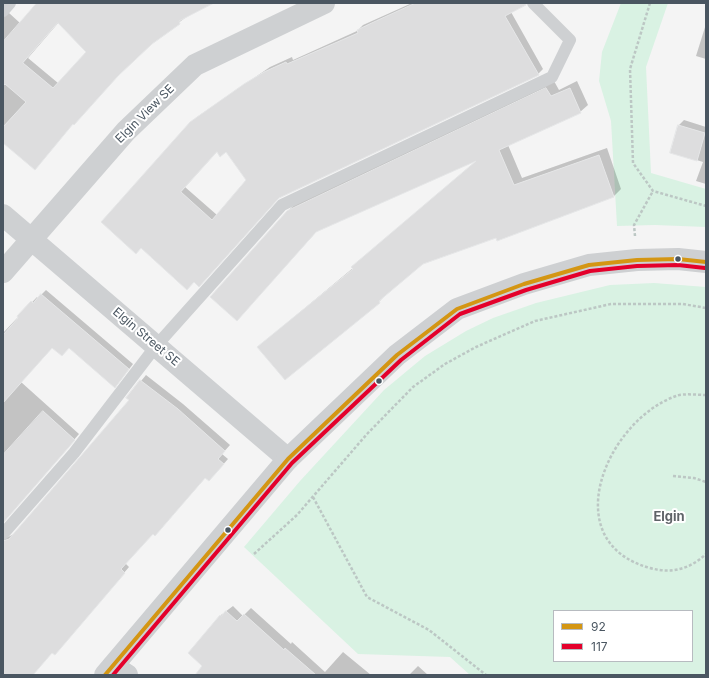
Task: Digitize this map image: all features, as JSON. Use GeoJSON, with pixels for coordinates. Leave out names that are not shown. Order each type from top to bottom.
{"type":"FeatureCollection","features":[{"type":"Feature","properties":{"kind":"street","name":"Elgin View SE"},"geometry":{"type":"LineString","coordinates":[[3,272],[126,131],[195,65],[324,3]]}},
{"type":"Feature","properties":{"kind":"street","name":"Elgin Street SE"},"geometry":{"type":"LineString","coordinates":[[3,214],[288,460]]}},
{"type":"Feature","properties":{"kind":"street"},"geometry":{"type":"LineString","coordinates":[[115,672],[288,460],[397,355],[457,309],[524,284],[589,266],[637,260],[678,259],[706,262]]}},
{"type":"Feature","properties":{"kind":"lane"},"geometry":{"type":"LineString","coordinates":[[3,11],[10,3]]}},
{"type":"Feature","properties":{"kind":"lane"},"geometry":{"type":"LineString","coordinates":[[3,534],[74,453],[156,346],[282,205],[552,77],[570,40],[533,3]]}},
{"type":"Feature","properties":{"kind":"path"},"geometry":{"type":"LineString","coordinates":[[650,3],[630,69],[630,108],[633,163],[653,191],[706,206]]}},
{"type":"Feature","properties":{"kind":"path"},"geometry":{"type":"LineString","coordinates":[[637,260],[634,225],[653,191]]}},
{"type":"Feature","properties":{"kind":"path"},"geometry":{"type":"LineString","coordinates":[[254,554],[297,515],[368,434],[413,387],[445,364],[476,347],[535,321],[611,304],[683,304],[706,308]]}},
{"type":"Feature","properties":{"kind":"path"},"geometry":{"type":"LineString","coordinates":[[706,395],[677,395],[647,412],[628,429],[608,460],[601,479],[599,486],[598,511],[603,531],[615,547],[629,559],[644,566],[659,570],[675,570],[690,567],[706,554]]}},
{"type":"Feature","properties":{"kind":"path"},"geometry":{"type":"LineString","coordinates":[[672,476],[694,478],[706,482]]}},
{"type":"Feature","properties":{"kind":"path"},"geometry":{"type":"LineString","coordinates":[[313,497],[367,597],[429,630],[486,675]]}},
{"type":"Feature","properties":{"kind":"green space"},"geometry":{"type":"Polygon","coordinates":[[[621,3],[668,3],[646,67],[651,173],[706,189],[706,227],[655,225],[617,226],[611,121],[599,81],[602,52],[621,3]]]}},
{"type":"Feature","properties":{"kind":"green space"},"geometry":{"type":"Polygon","coordinates":[[[654,283],[706,287],[706,675],[470,675],[450,657],[358,654],[244,547],[300,481],[384,390],[425,356],[466,331],[493,318],[536,303],[610,285],[654,283]]]}},
{"type":"Feature","properties":{"kind":"building"},"geometry":{"type":"Polygon","coordinates":[[[37,3],[214,3],[179,21],[180,24],[152,44],[118,76],[74,125],[73,124],[35,170],[3,143],[3,127],[26,102],[5,84],[3,86],[3,42],[37,3]],[[58,23],[23,63],[53,88],[86,52],[58,23]]]}},
{"type":"Feature","properties":{"kind":"building"},"geometry":{"type":"Polygon","coordinates":[[[416,3],[526,3],[526,5],[505,16],[539,75],[279,198],[199,287],[194,282],[187,290],[141,248],[136,254],[101,222],[190,122],[244,84],[264,72],[286,62],[287,64],[358,33],[357,30],[416,3]],[[217,152],[181,192],[212,220],[246,180],[226,152],[220,157],[217,152]]]}},
{"type":"Feature","properties":{"kind":"building"},"geometry":{"type":"Polygon","coordinates":[[[546,88],[551,96],[570,88],[581,113],[499,150],[514,185],[599,155],[614,197],[497,241],[496,238],[423,264],[379,301],[380,303],[285,380],[257,347],[353,269],[351,267],[476,161],[316,232],[237,321],[210,297],[287,211],[546,88]]]}},
{"type":"Feature","properties":{"kind":"building"},"geometry":{"type":"Polygon","coordinates":[[[678,125],[705,133],[697,161],[670,153],[678,125]]]}},
{"type":"Feature","properties":{"kind":"building"},"geometry":{"type":"Polygon","coordinates":[[[41,294],[129,369],[115,388],[69,348],[62,356],[52,348],[3,403],[3,335],[18,318],[17,316],[31,301],[33,303],[41,294]]]}},
{"type":"Feature","properties":{"kind":"building"},"geometry":{"type":"Polygon","coordinates":[[[140,380],[178,409],[225,451],[218,459],[224,464],[209,481],[205,478],[155,536],[153,534],[121,569],[125,573],[55,655],[52,653],[33,675],[3,675],[3,541],[9,539],[129,400],[126,398],[140,380]]]}},
{"type":"Feature","properties":{"kind":"building"},"geometry":{"type":"Polygon","coordinates":[[[43,411],[75,440],[3,523],[3,455],[43,411]]]}},
{"type":"Feature","properties":{"kind":"building"},"geometry":{"type":"Polygon","coordinates":[[[226,611],[237,621],[244,614],[284,650],[285,648],[316,675],[195,675],[202,666],[188,653],[220,615],[221,616],[226,611]]]}},
{"type":"Feature","properties":{"kind":"transit line","name":"92"},"geometry":{"type":"LineString","coordinates":[[105,675],[288,459],[397,355],[457,309],[524,284],[589,265],[637,260],[678,259],[706,262]]}},
{"type":"Feature","properties":{"kind":"transit line","name":"117"},"geometry":{"type":"LineString","coordinates":[[113,675],[292,463],[401,360],[460,314],[526,290],[590,271],[637,266],[678,265],[705,268]]}},
{"type":"Feature","properties":{"kind":"district","name":"Elgin"},"geometry":{"type":"Point","coordinates":[669,517]}}]}
